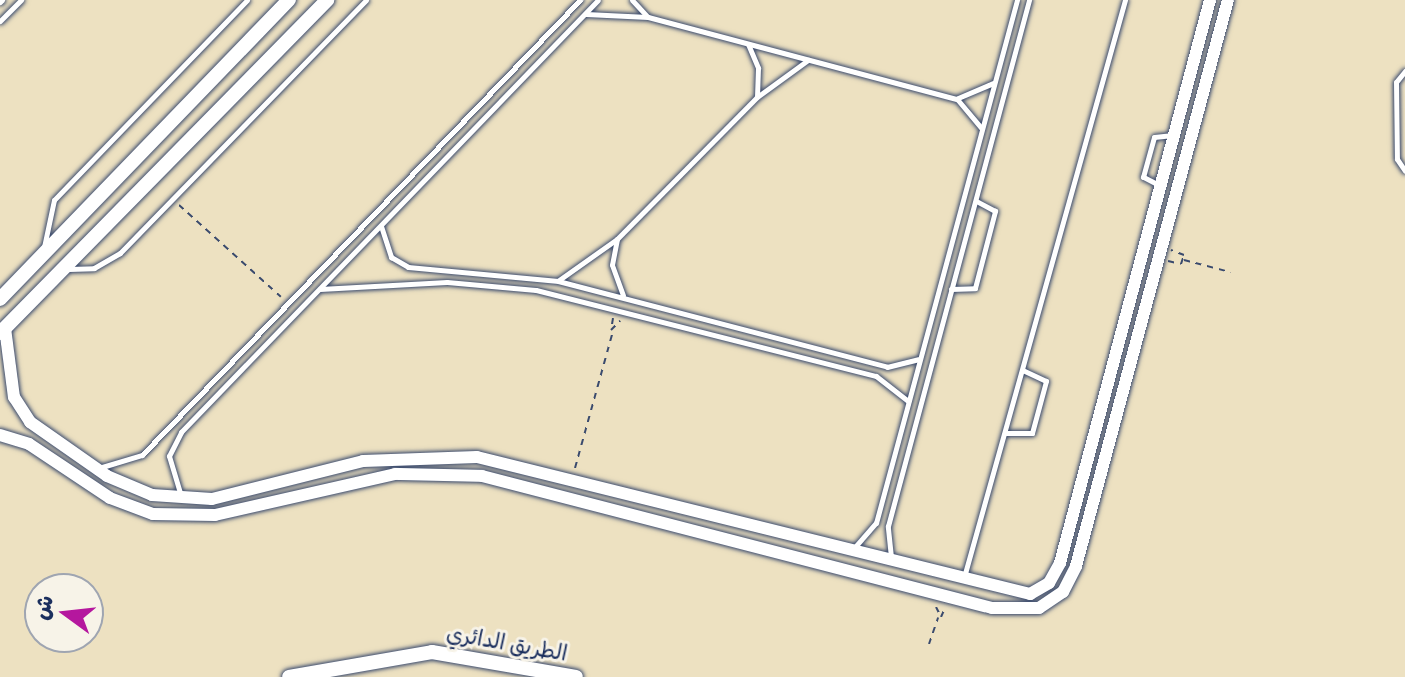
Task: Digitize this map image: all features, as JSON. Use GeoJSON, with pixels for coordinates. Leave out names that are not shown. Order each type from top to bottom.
{"type":"FeatureCollection","features":[{"type":"Feature","properties":{"kind":"main road"},"geometry":{"type":"LineString","coordinates":[[0,299],[289,0]]}},
{"type":"Feature","properties":{"kind":"main road"},"geometry":{"type":"LineString","coordinates":[[3,330],[326,0]]}},
{"type":"Feature","properties":{"kind":"main road"},"geometry":{"type":"LineString","coordinates":[[257,33],[276,54]]}},
{"type":"Feature","properties":{"kind":"main road","name":"الطريق الدائري"},"geometry":{"type":"LineString","coordinates":[[289,677],[351,660],[432,652],[576,677]]}},
{"type":"Feature","properties":{"kind":"street"},"geometry":{"type":"LineString","coordinates":[[3,330],[21,410],[90,465],[136,490],[184,500],[248,491],[334,466],[419,455],[477,457],[573,477],[1018,596],[1040,590],[1056,574],[1210,0]]}},
{"type":"Feature","properties":{"kind":"street"},"geometry":{"type":"LineString","coordinates":[[0,435],[29,444],[138,510],[199,517],[366,478],[453,473],[562,492],[958,599],[1025,612],[1052,601],[1071,580],[1228,0]]}},
{"type":"Feature","properties":{"kind":"street"},"geometry":{"type":"LineString","coordinates":[[1194,63],[1210,67]]}},
{"type":"Feature","properties":{"kind":"street"},"geometry":{"type":"LineString","coordinates":[[1139,270],[1156,274]]}},
{"type":"Feature","properties":{"kind":"street"},"geometry":{"type":"LineString","coordinates":[[248,491],[251,506]]}},
{"type":"Feature","properties":{"kind":"street"},"geometry":{"type":"LineString","coordinates":[[765,546],[769,528]]}},
{"type":"Feature","properties":{"kind":"street"},"geometry":{"type":"LineString","coordinates":[[958,599],[963,582]]}},
{"type":"Feature","properties":{"kind":"lane"},"geometry":{"type":"LineString","coordinates":[[0,21],[21,0]]}},
{"type":"Feature","properties":{"kind":"lane"},"geometry":{"type":"LineString","coordinates":[[45,253],[44,222],[54,200],[247,0]]}},
{"type":"Feature","properties":{"kind":"lane"},"geometry":{"type":"LineString","coordinates":[[64,268],[108,262],[366,0]]}},
{"type":"Feature","properties":{"kind":"lane"},"geometry":{"type":"LineString","coordinates":[[90,465],[133,462],[580,0]]}},
{"type":"Feature","properties":{"kind":"lane"},"geometry":{"type":"LineString","coordinates":[[184,500],[169,471],[173,442],[598,0]]}},
{"type":"Feature","properties":{"kind":"lane"},"geometry":{"type":"LineString","coordinates":[[632,0],[648,17]]}},
{"type":"Feature","properties":{"kind":"lane"},"geometry":{"type":"LineString","coordinates":[[846,551],[876,523],[1017,0]]}},
{"type":"Feature","properties":{"kind":"lane"},"geometry":{"type":"LineString","coordinates":[[895,565],[888,526],[1029,0]]}},
{"type":"Feature","properties":{"kind":"lane"},"geometry":{"type":"LineString","coordinates":[[963,582],[1125,0]]}},
{"type":"Feature","properties":{"kind":"lane"},"geometry":{"type":"LineString","coordinates":[[585,14],[648,17],[957,99],[981,128]]}},
{"type":"Feature","properties":{"kind":"lane"},"geometry":{"type":"LineString","coordinates":[[747,43],[758,68],[757,97]]}},
{"type":"Feature","properties":{"kind":"lane"},"geometry":{"type":"LineString","coordinates":[[558,281],[617,239],[757,97],[809,59]]}},
{"type":"Feature","properties":{"kind":"lane"},"geometry":{"type":"LineString","coordinates":[[1405,71],[1396,82],[1397,159],[1405,171]]}},
{"type":"Feature","properties":{"kind":"lane"},"geometry":{"type":"LineString","coordinates":[[957,99],[994,80],[1008,81]]}},
{"type":"Feature","properties":{"kind":"lane"},"geometry":{"type":"LineString","coordinates":[[455,129],[464,139]]}},
{"type":"Feature","properties":{"kind":"lane"},"geometry":{"type":"LineString","coordinates":[[1161,186],[1146,181],[1144,172],[1156,134],[1174,136]]}},
{"type":"Feature","properties":{"kind":"lane"},"geometry":{"type":"LineString","coordinates":[[951,289],[973,291],[979,273],[995,211],[976,201]]}},
{"type":"Feature","properties":{"kind":"lane"},"geometry":{"type":"LineString","coordinates":[[381,224],[386,249],[408,267],[558,281],[623,295],[887,367],[919,358]]}},
{"type":"Feature","properties":{"kind":"lane"},"geometry":{"type":"LineString","coordinates":[[617,239],[612,265],[623,295]]}},
{"type":"Feature","properties":{"kind":"lane"},"geometry":{"type":"LineString","coordinates":[[319,289],[480,283],[619,311],[876,376],[908,401]]}},
{"type":"Feature","properties":{"kind":"lane"},"geometry":{"type":"LineString","coordinates":[[927,330],[939,334]]}},
{"type":"Feature","properties":{"kind":"lane"},"geometry":{"type":"LineString","coordinates":[[1005,433],[1032,433],[1046,381],[1022,370]]}},
{"type":"Feature","properties":{"kind":"path"},"geometry":{"type":"LineString","coordinates":[[172,199],[288,303]]}},
{"type":"Feature","properties":{"kind":"path"},"geometry":{"type":"LineString","coordinates":[[1161,253],[1230,272]]}},
{"type":"Feature","properties":{"kind":"path"},"geometry":{"type":"LineString","coordinates":[[1161,253],[1184,254],[1183,260]]}},
{"type":"Feature","properties":{"kind":"path"},"geometry":{"type":"LineString","coordinates":[[613,331],[619,311]]}},
{"type":"Feature","properties":{"kind":"path"},"geometry":{"type":"LineString","coordinates":[[573,477],[619,311]]}},
{"type":"Feature","properties":{"kind":"path"},"geometry":{"type":"LineString","coordinates":[[929,644],[938,616]]}}]}
